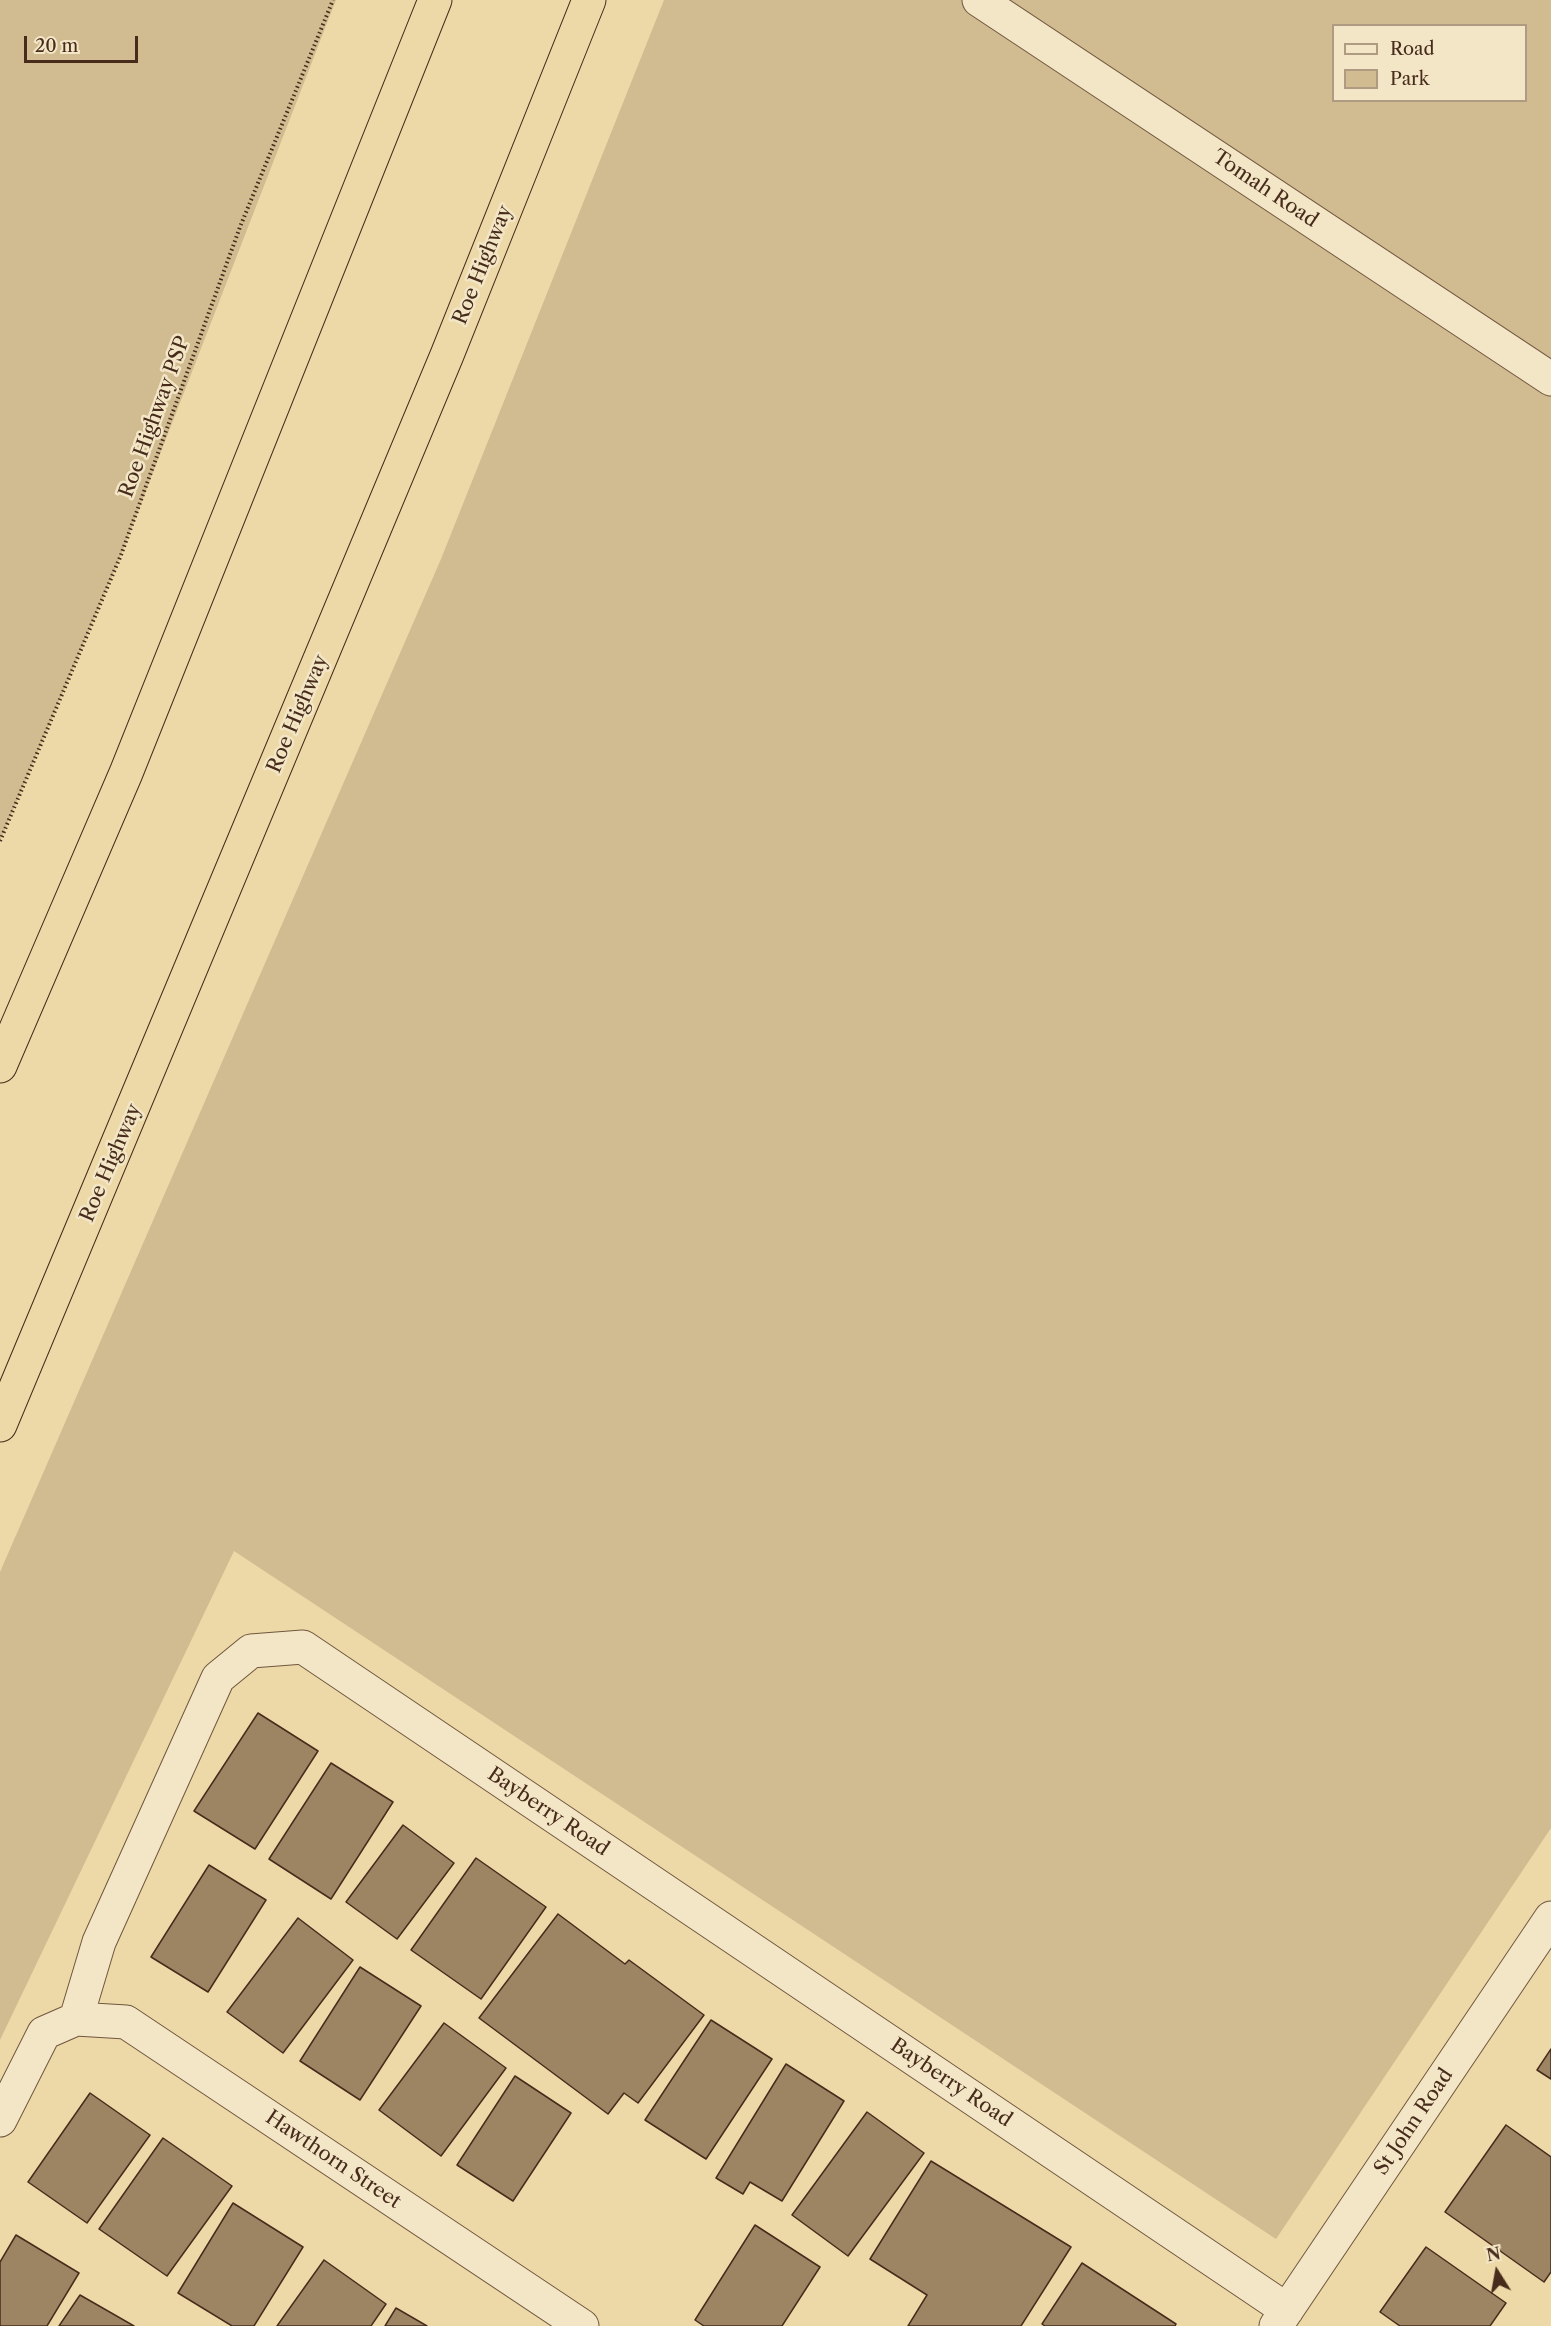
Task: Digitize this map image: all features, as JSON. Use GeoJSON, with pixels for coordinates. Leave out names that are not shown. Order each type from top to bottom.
{"type":"FeatureCollection","features":[{"type":"Feature","properties":{"kind":"highway"},"geometry":{"type":"LineString","coordinates":[[0,1066],[126,773],[435,0]]}},
{"type":"Feature","properties":{"kind":"highway","name":"Roe Highway"},"geometry":{"type":"LineString","coordinates":[[0,1425],[447,355],[589,0]]}},
{"type":"Feature","properties":{"kind":"street","name":"Tomah Road"},"geometry":{"type":"LineString","coordinates":[[979,0],[1551,379]]}},
{"type":"Feature","properties":{"kind":"street","name":"Bayberry Road"},"geometry":{"type":"LineString","coordinates":[[76,2019],[99,1942],[218,1678],[251,1651],[303,1647],[1282,2318]]}},
{"type":"Feature","properties":{"kind":"street","name":"St John Road"},"geometry":{"type":"LineString","coordinates":[[1282,2318],[1551,1918]]}},
{"type":"Feature","properties":{"kind":"street"},"geometry":{"type":"LineString","coordinates":[[0,2120],[44,2033],[76,2019]]}},
{"type":"Feature","properties":{"kind":"street","name":"Hawthorn Street"},"geometry":{"type":"LineString","coordinates":[[76,2019],[126,2022],[582,2326]]}},
{"type":"Feature","properties":{"kind":"path","name":"Roe Highway PSP"},"geometry":{"type":"LineString","coordinates":[[0,841],[121,555],[240,227],[333,0]]}},
{"type":"Feature","properties":{"kind":"green space"},"geometry":{"type":"Polygon","coordinates":[[[0,0],[336,0],[121,555],[0,841],[0,0]]]}},
{"type":"Feature","properties":{"kind":"green space"},"geometry":{"type":"Polygon","coordinates":[[[664,0],[1551,0],[1551,1828],[1276,2239],[234,1551],[0,2040],[0,1572],[441,559],[664,0]]]}},
{"type":"Feature","properties":{"kind":"building"},"geometry":{"type":"Polygon","coordinates":[[[258,1713],[318,1751],[255,1849],[194,1811],[258,1713]]]}},
{"type":"Feature","properties":{"kind":"building"},"geometry":{"type":"Polygon","coordinates":[[[331,1763],[393,1802],[331,1899],[269,1859],[331,1763]]]}},
{"type":"Feature","properties":{"kind":"building"},"geometry":{"type":"Polygon","coordinates":[[[403,1825],[454,1863],[397,1939],[346,1902],[403,1825]]]}},
{"type":"Feature","properties":{"kind":"building"},"geometry":{"type":"Polygon","coordinates":[[[476,1858],[546,1907],[481,1999],[411,1950],[476,1858]]]}},
{"type":"Feature","properties":{"kind":"building"},"geometry":{"type":"Polygon","coordinates":[[[209,1865],[266,1900],[208,1992],[151,1957],[209,1865]]]}},
{"type":"Feature","properties":{"kind":"building"},"geometry":{"type":"Polygon","coordinates":[[[558,1914],[625,1964],[629,1960],[704,2015],[638,2103],[624,2093],[608,2114],[479,2018],[558,1914]]]}},
{"type":"Feature","properties":{"kind":"building"},"geometry":{"type":"Polygon","coordinates":[[[298,1918],[353,1960],[283,2053],[227,2012],[298,1918]]]}},
{"type":"Feature","properties":{"kind":"building"},"geometry":{"type":"Polygon","coordinates":[[[360,1967],[421,2006],[360,2100],[300,2061],[360,1967]]]}},
{"type":"Feature","properties":{"kind":"building"},"geometry":{"type":"Polygon","coordinates":[[[711,2020],[772,2059],[706,2159],[645,2120],[711,2020]]]}},
{"type":"Feature","properties":{"kind":"building"},"geometry":{"type":"Polygon","coordinates":[[[444,2023],[506,2068],[441,2156],[379,2110],[444,2023]]]}},
{"type":"Feature","properties":{"kind":"building"},"geometry":{"type":"Polygon","coordinates":[[[1551,2049],[1551,2079],[1537,2070],[1551,2049]]]}},
{"type":"Feature","properties":{"kind":"building"},"geometry":{"type":"Polygon","coordinates":[[[786,2064],[844,2101],[782,2201],[750,2182],[743,2194],[716,2178],[786,2064]]]}},
{"type":"Feature","properties":{"kind":"building"},"geometry":{"type":"Polygon","coordinates":[[[515,2076],[571,2113],[513,2201],[457,2165],[515,2076]]]}},
{"type":"Feature","properties":{"kind":"building"},"geometry":{"type":"Polygon","coordinates":[[[90,2093],[150,2135],[87,2223],[28,2182],[90,2093]]]}},
{"type":"Feature","properties":{"kind":"building"},"geometry":{"type":"Polygon","coordinates":[[[867,2112],[924,2153],[848,2256],[792,2215],[867,2112]]]}},
{"type":"Feature","properties":{"kind":"building"},"geometry":{"type":"Polygon","coordinates":[[[1506,2125],[1551,2157],[1551,2272],[1544,2282],[1445,2212],[1506,2125]]]}},
{"type":"Feature","properties":{"kind":"building"},"geometry":{"type":"Polygon","coordinates":[[[163,2138],[232,2186],[167,2276],[99,2229],[163,2138]]]}},
{"type":"Feature","properties":{"kind":"building"},"geometry":{"type":"Polygon","coordinates":[[[931,2161],[1071,2247],[1021,2326],[908,2326],[927,2295],[870,2259],[931,2161]]]}},
{"type":"Feature","properties":{"kind":"building"},"geometry":{"type":"Polygon","coordinates":[[[233,2203],[303,2247],[254,2326],[232,2326],[178,2293],[233,2203]]]}},
{"type":"Feature","properties":{"kind":"building"},"geometry":{"type":"Polygon","coordinates":[[[755,2225],[820,2267],[782,2326],[704,2326],[695,2320],[755,2225]]]}},
{"type":"Feature","properties":{"kind":"building"},"geometry":{"type":"Polygon","coordinates":[[[16,2235],[79,2273],[47,2326],[0,2326],[0,2262],[16,2235]]]}},
{"type":"Feature","properties":{"kind":"building"},"geometry":{"type":"Polygon","coordinates":[[[1426,2247],[1506,2303],[1490,2326],[1400,2326],[1380,2312],[1426,2247]]]}},
{"type":"Feature","properties":{"kind":"building"},"geometry":{"type":"Polygon","coordinates":[[[324,2260],[386,2304],[371,2326],[277,2326],[324,2260]]]}},
{"type":"Feature","properties":{"kind":"building"},"geometry":{"type":"Polygon","coordinates":[[[1082,2263],[1176,2324],[1175,2326],[1045,2326],[1042,2324],[1082,2263]]]}},
{"type":"Feature","properties":{"kind":"building"},"geometry":{"type":"Polygon","coordinates":[[[80,2295],[134,2326],[59,2326],[80,2295]]]}},
{"type":"Feature","properties":{"kind":"building"},"geometry":{"type":"Polygon","coordinates":[[[396,2308],[427,2326],[385,2326],[396,2308]]]}}]}
